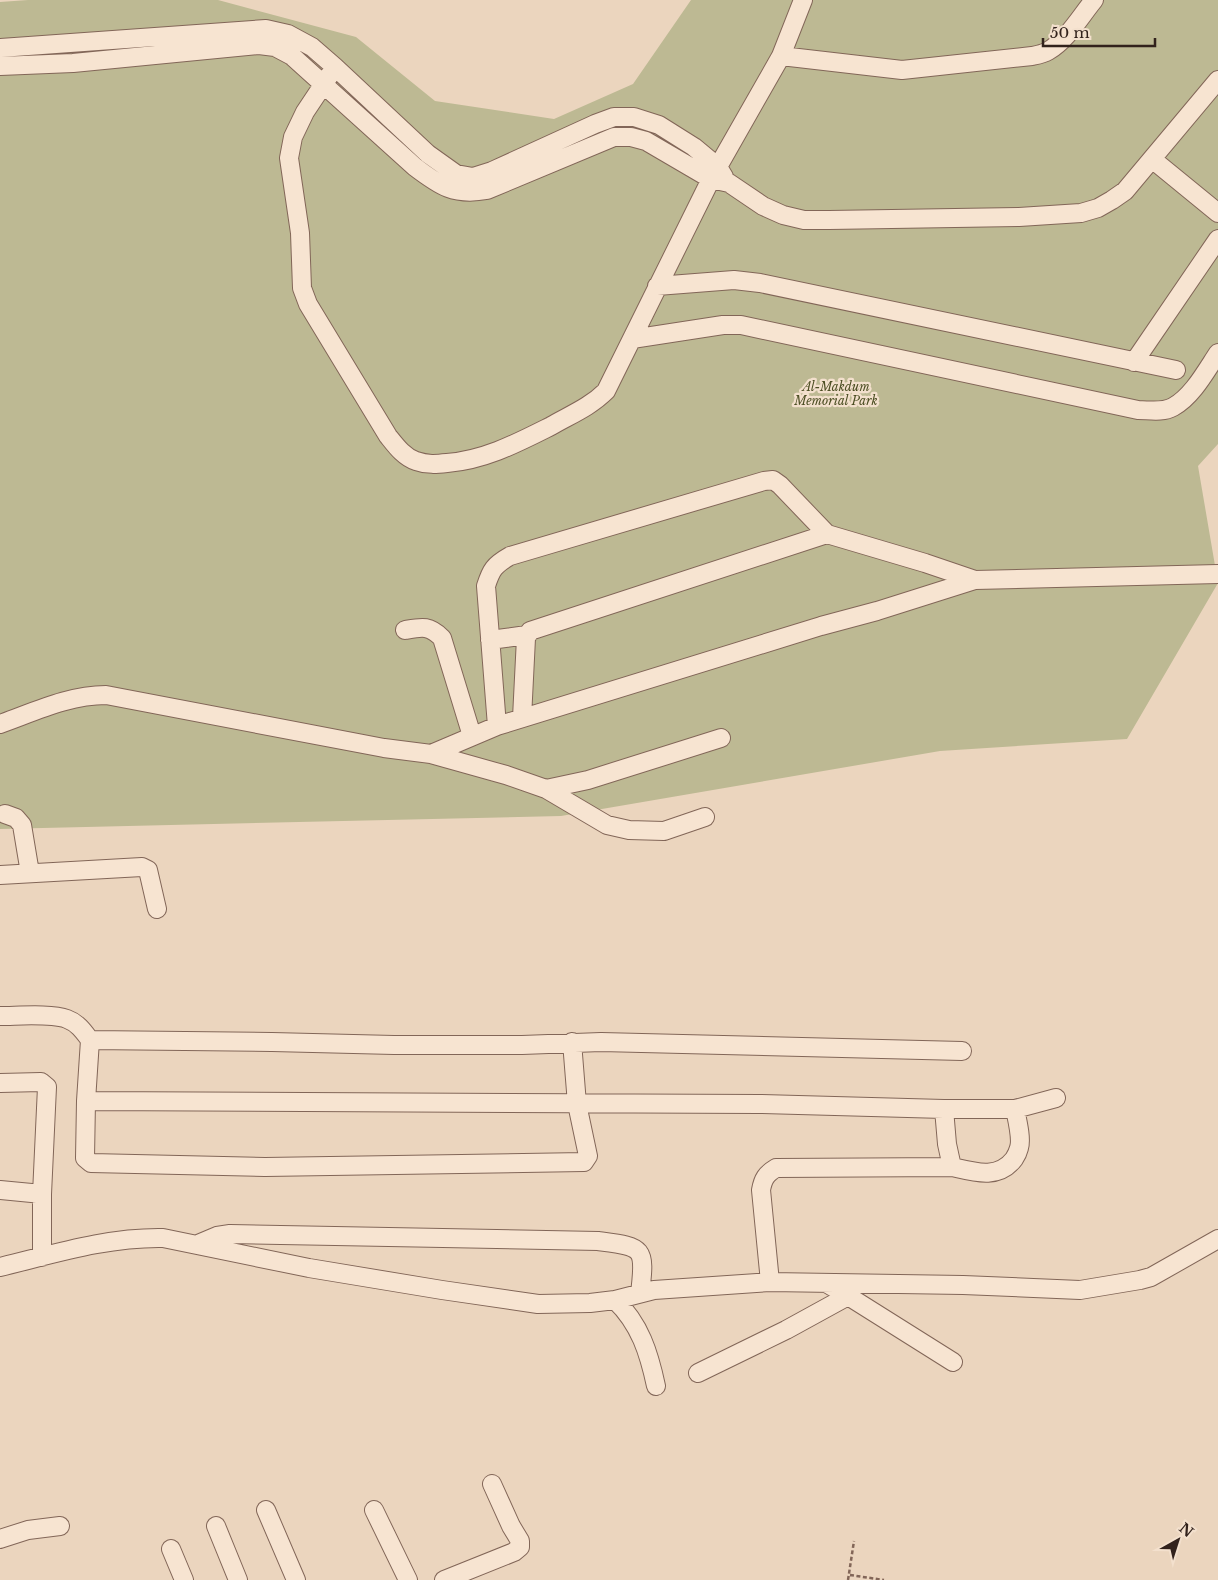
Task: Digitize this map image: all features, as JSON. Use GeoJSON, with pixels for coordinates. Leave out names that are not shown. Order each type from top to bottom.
{"type":"FeatureCollection","features":[{"type":"Feature","properties":{"kind":"street"},"geometry":{"type":"LineString","coordinates":[[336,67],[323,83],[305,112],[293,137],[289,158],[300,233],[302,288],[308,304],[388,436],[399,450],[415,461],[430,464],[455,462],[489,455],[513,445],[596,401],[606,391],[715,173],[781,56],[803,0]]}},
{"type":"Feature","properties":{"kind":"street"},"geometry":{"type":"LineString","coordinates":[[781,56],[902,70],[1032,56],[1047,52],[1056,44],[1094,0]]}},
{"type":"Feature","properties":{"kind":"street"},"geometry":{"type":"LineString","coordinates":[[0,48],[266,29],[288,34],[312,47],[336,67],[428,154],[456,174],[473,177],[492,171],[594,124],[614,117],[634,116],[659,125],[694,147],[715,173],[728,184],[763,206],[783,215],[804,220],[1019,217],[1081,212],[1098,208],[1125,191],[1218,80]]}},
{"type":"Feature","properties":{"kind":"street"},"geometry":{"type":"LineString","coordinates":[[71,42],[73,63]]}},
{"type":"Feature","properties":{"kind":"street"},"geometry":{"type":"LineString","coordinates":[[0,66],[73,63],[260,45],[275,47],[292,56],[435,183],[455,191],[470,193],[486,190],[614,137],[631,137],[646,141],[715,173]]}},
{"type":"Feature","properties":{"kind":"street"},"geometry":{"type":"LineString","coordinates":[[1152,159],[1218,213]]}},
{"type":"Feature","properties":{"kind":"street"},"geometry":{"type":"LineString","coordinates":[[1134,362],[1218,239]]}},
{"type":"Feature","properties":{"kind":"street"},"geometry":{"type":"LineString","coordinates":[[657,286],[734,280],[760,283],[1176,370]]}},
{"type":"Feature","properties":{"kind":"street"},"geometry":{"type":"LineString","coordinates":[[632,339],[723,325],[741,325],[1138,410],[1158,411],[1172,408],[1182,401],[1218,353]]}},
{"type":"Feature","properties":{"kind":"street"},"geometry":{"type":"LineString","coordinates":[[497,726],[486,586],[490,572],[497,563],[510,556],[764,481],[773,480],[827,534],[925,563],[974,580]]}},
{"type":"Feature","properties":{"kind":"street"},"geometry":{"type":"LineString","coordinates":[[490,640],[527,635],[530,632],[827,534]]}},
{"type":"Feature","properties":{"kind":"street"},"geometry":{"type":"LineString","coordinates":[[431,754],[497,726],[974,580],[1218,574]]}},
{"type":"Feature","properties":{"kind":"street"},"geometry":{"type":"LineString","coordinates":[[405,630],[424,627],[435,631],[442,638],[472,736]]}},
{"type":"Feature","properties":{"kind":"street"},"geometry":{"type":"LineString","coordinates":[[522,718],[527,635]]}},
{"type":"Feature","properties":{"kind":"street"},"geometry":{"type":"LineString","coordinates":[[0,724],[68,700],[89,695],[106,695],[384,748],[431,754],[506,775],[546,789],[607,825],[629,830],[664,831],[705,818]]}},
{"type":"Feature","properties":{"kind":"street"},"geometry":{"type":"LineString","coordinates":[[546,789],[588,780],[721,738]]}},
{"type":"Feature","properties":{"kind":"street"},"geometry":{"type":"LineString","coordinates":[[5,814],[16,818],[22,825],[30,873]]}},
{"type":"Feature","properties":{"kind":"street"},"geometry":{"type":"LineString","coordinates":[[0,875],[142,867],[148,870],[150,875],[157,908]]}},
{"type":"Feature","properties":{"kind":"street"},"geometry":{"type":"LineString","coordinates":[[0,1016],[57,1016],[68,1019],[83,1030],[90,1040],[85,1158],[91,1163],[265,1167],[584,1162],[588,1156],[577,1104],[572,1042]]}},
{"type":"Feature","properties":{"kind":"street"},"geometry":{"type":"LineString","coordinates":[[90,1040],[394,1045],[522,1045],[572,1042],[962,1051]]}},
{"type":"Feature","properties":{"kind":"street"},"geometry":{"type":"LineString","coordinates":[[0,1083],[41,1082],[47,1088],[42,1194],[42,1257]]}},
{"type":"Feature","properties":{"kind":"street"},"geometry":{"type":"LineString","coordinates":[[86,1101],[760,1104],[944,1110],[1015,1109],[1056,1098]]}},
{"type":"Feature","properties":{"kind":"street"},"geometry":{"type":"LineString","coordinates":[[770,1282],[760,1190],[763,1180],[768,1173],[776,1168],[952,1167],[989,1174],[1003,1170],[1009,1165],[1020,1147],[1015,1109]]}},
{"type":"Feature","properties":{"kind":"street"},"geometry":{"type":"LineString","coordinates":[[944,1110],[947,1144],[952,1167]]}},
{"type":"Feature","properties":{"kind":"street"},"geometry":{"type":"LineString","coordinates":[[0,1190],[42,1194]]}},
{"type":"Feature","properties":{"kind":"street"},"geometry":{"type":"LineString","coordinates":[[198,1244],[217,1236],[230,1234],[598,1240],[630,1246],[638,1251],[642,1259],[643,1271],[640,1293]]}},
{"type":"Feature","properties":{"kind":"street"},"geometry":{"type":"LineString","coordinates":[[0,1268],[106,1241],[138,1237],[163,1238],[309,1268],[538,1304],[558,1305],[615,1300],[654,1290],[770,1282],[963,1285],[1080,1290],[1151,1277],[1218,1239]]}},
{"type":"Feature","properties":{"kind":"street"},"geometry":{"type":"LineString","coordinates":[[826,1283],[953,1362]]}},
{"type":"Feature","properties":{"kind":"street"},"geometry":{"type":"LineString","coordinates":[[698,1373],[786,1330],[848,1296]]}},
{"type":"Feature","properties":{"kind":"street"},"geometry":{"type":"LineString","coordinates":[[615,1300],[628,1313],[637,1328],[650,1358],[656,1386]]}},
{"type":"Feature","properties":{"kind":"street"},"geometry":{"type":"LineString","coordinates":[[444,1580],[514,1552],[520,1547],[520,1541],[492,1484]]}},
{"type":"Feature","properties":{"kind":"street"},"geometry":{"type":"LineString","coordinates":[[266,1510],[296,1580]]}},
{"type":"Feature","properties":{"kind":"street"},"geometry":{"type":"LineString","coordinates":[[374,1510],[408,1580]]}},
{"type":"Feature","properties":{"kind":"street"},"geometry":{"type":"LineString","coordinates":[[0,1539],[28,1530],[60,1526]]}},
{"type":"Feature","properties":{"kind":"street"},"geometry":{"type":"LineString","coordinates":[[216,1526],[238,1580]]}},
{"type":"Feature","properties":{"kind":"street"},"geometry":{"type":"LineString","coordinates":[[171,1549],[184,1580]]}},
{"type":"Feature","properties":{"kind":"path"},"geometry":{"type":"LineString","coordinates":[[848,1580],[854,1541]]}},
{"type":"Feature","properties":{"kind":"path"},"geometry":{"type":"LineString","coordinates":[[850,1574],[884,1580]]}},
{"type":"Feature","properties":{"kind":"green space","name":"Al-Makdum Memorial Park"},"geometry":{"type":"Polygon","coordinates":[[[28,0],[218,0],[356,37],[435,101],[554,119],[633,84],[691,0],[1218,0],[1218,444],[1198,466],[1218,583],[1127,739],[940,751],[561,816],[0,829],[0,2],[28,0]]]}}]}
